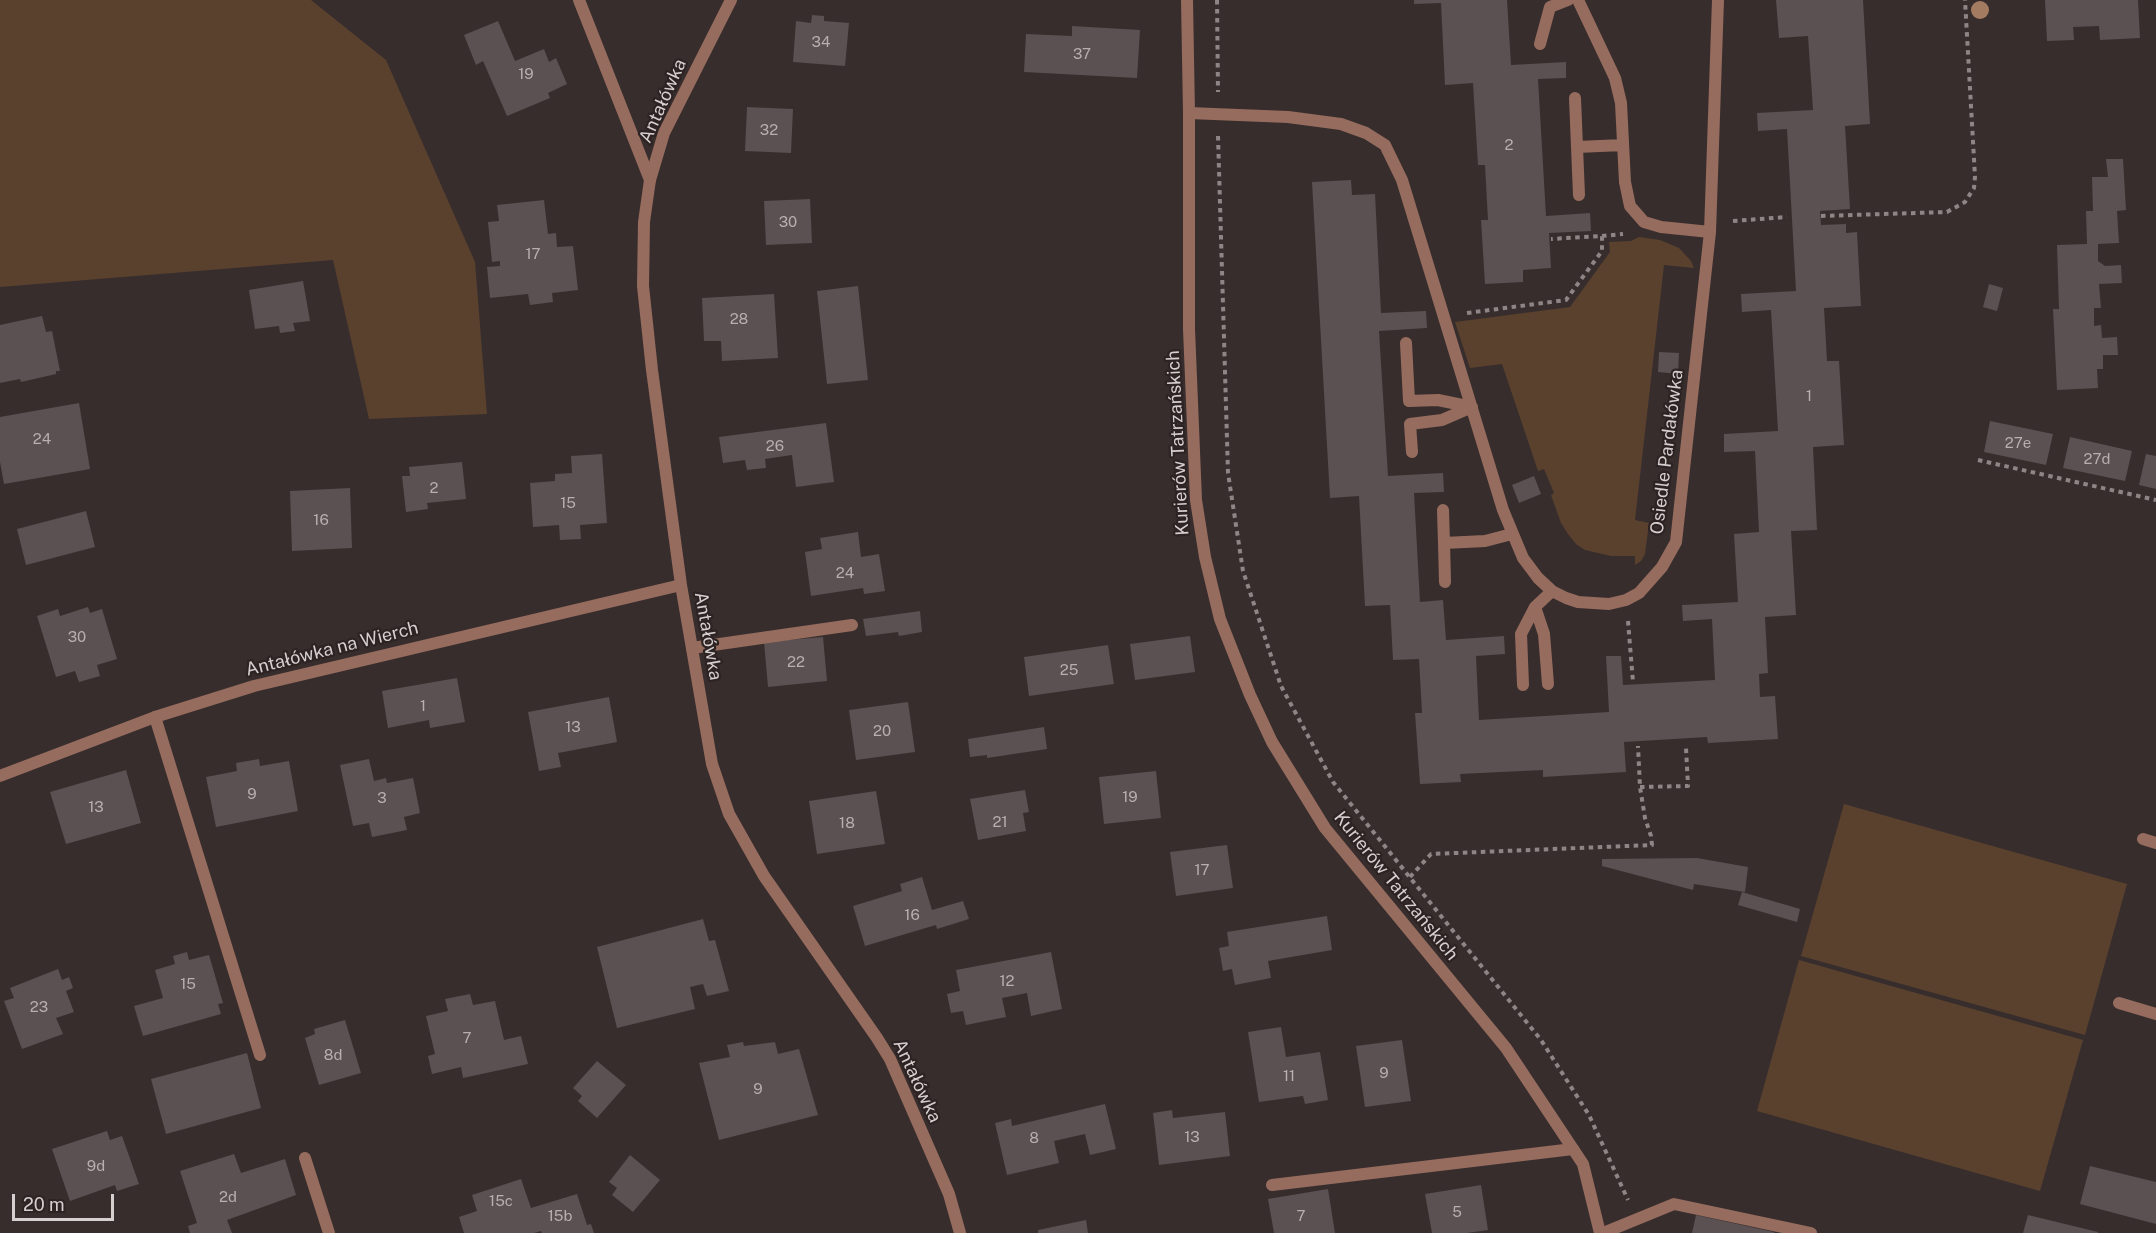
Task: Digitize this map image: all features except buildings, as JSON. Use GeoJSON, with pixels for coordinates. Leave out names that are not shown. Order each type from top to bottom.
{"type":"FeatureCollection","features":[{"type":"Feature","properties":{"kind":"street"},"geometry":{"type":"LineString","coordinates":[[579,0],[650,180]]}},
{"type":"Feature","properties":{"kind":"street","name":"Antałówka"},"geometry":{"type":"LineString","coordinates":[[731,0],[664,133],[650,180],[645,222],[643,286],[681,585],[712,764],[729,814],[764,876],[890,1059],[949,1194],[960,1233]]}},
{"type":"Feature","properties":{"kind":"street","name":"Kurierów Tatrzańskich"},"geometry":{"type":"LineString","coordinates":[[1186,0],[1190,112],[1190,329],[1196,500],[1204,557],[1230,649],[1272,742],[1325,828],[1506,1048],[1583,1164],[1602,1233]]}},
{"type":"Feature","properties":{"kind":"street"},"geometry":{"type":"LineString","coordinates":[[1540,44],[1550,7],[1568,0]]}},
{"type":"Feature","properties":{"kind":"street"},"geometry":{"type":"LineString","coordinates":[[1578,0],[1615,78],[1621,103],[1625,182],[1630,206],[1644,222],[1681,230],[1711,227]]}},
{"type":"Feature","properties":{"kind":"street","name":"Osiedle Pardałówka"},"geometry":{"type":"LineString","coordinates":[[1626,600],[1639,593],[1650,582],[1662,567],[1676,542],[1711,227],[1718,0]]}},
{"type":"Feature","properties":{"kind":"street"},"geometry":{"type":"LineString","coordinates":[[1575,98],[1579,195]]}},
{"type":"Feature","properties":{"kind":"street"},"geometry":{"type":"LineString","coordinates":[[1190,112],[1288,117],[1341,124],[1366,133],[1385,145],[1402,180],[1512,534],[1523,558],[1538,578],[1552,591],[1578,602],[1609,603],[1626,600]]}},
{"type":"Feature","properties":{"kind":"street"},"geometry":{"type":"LineString","coordinates":[[1577,147],[1623,145]]}},
{"type":"Feature","properties":{"kind":"street"},"geometry":{"type":"LineString","coordinates":[[1406,342],[1409,400],[1438,400],[1472,407]]}},
{"type":"Feature","properties":{"kind":"street"},"geometry":{"type":"LineString","coordinates":[[1412,452],[1410,424],[1442,420],[1472,407]]}},
{"type":"Feature","properties":{"kind":"street"},"geometry":{"type":"LineString","coordinates":[[1443,510],[1445,582]]}},
{"type":"Feature","properties":{"kind":"street"},"geometry":{"type":"LineString","coordinates":[[1444,543],[1485,541],[1512,534]]}},
{"type":"Feature","properties":{"kind":"street","name":"Antałówka na Wierch"},"geometry":{"type":"LineString","coordinates":[[0,776],[155,717],[254,686],[681,585]]}},
{"type":"Feature","properties":{"kind":"street"},"geometry":{"type":"LineString","coordinates":[[1523,685],[1521,634],[1535,608],[1552,591]]}},
{"type":"Feature","properties":{"kind":"street"},"geometry":{"type":"LineString","coordinates":[[1535,608],[1544,634],[1548,684]]}},
{"type":"Feature","properties":{"kind":"street"},"geometry":{"type":"LineString","coordinates":[[692,648],[852,626]]}},
{"type":"Feature","properties":{"kind":"street"},"geometry":{"type":"LineString","coordinates":[[155,717],[260,1055]]}},
{"type":"Feature","properties":{"kind":"street"},"geometry":{"type":"LineString","coordinates":[[2143,839],[2156,843]]}},
{"type":"Feature","properties":{"kind":"street"},"geometry":{"type":"LineString","coordinates":[[2119,1003],[2156,1014]]}},
{"type":"Feature","properties":{"kind":"street"},"geometry":{"type":"LineString","coordinates":[[1272,1185],[1573,1149]]}},
{"type":"Feature","properties":{"kind":"street"},"geometry":{"type":"LineString","coordinates":[[305,1158],[329,1233]]}},
{"type":"Feature","properties":{"kind":"street"},"geometry":{"type":"LineString","coordinates":[[1602,1233],[1674,1204],[1811,1233]]}},
{"type":"Feature","properties":{"kind":"path"},"geometry":{"type":"LineString","coordinates":[[1217,0],[1228,473],[1243,571],[1281,686],[1333,782],[1410,877],[1431,854],[1652,845],[1652,836],[1645,818],[1640,787],[1638,746]]}},
{"type":"Feature","properties":{"kind":"path"},"geometry":{"type":"LineString","coordinates":[[1821,216],[1947,212],[1965,202],[1974,188],[1975,177],[1965,0]]}},
{"type":"Feature","properties":{"kind":"path"},"geometry":{"type":"LineString","coordinates":[[1711,227],[1787,217]]}},
{"type":"Feature","properties":{"kind":"path"},"geometry":{"type":"LineString","coordinates":[[1443,316],[1566,300],[1602,251],[1602,236],[1551,239]]}},
{"type":"Feature","properties":{"kind":"path"},"geometry":{"type":"LineString","coordinates":[[1978,460],[2156,500]]}},
{"type":"Feature","properties":{"kind":"path"},"geometry":{"type":"LineString","coordinates":[[1626,600],[1633,682]]}},
{"type":"Feature","properties":{"kind":"path"},"geometry":{"type":"LineString","coordinates":[[1640,787],[1688,786],[1686,748]]}},
{"type":"Feature","properties":{"kind":"shaded area"},"geometry":{"type":"Polygon","coordinates":[[[0,0],[311,0],[386,60],[475,262],[487,414],[369,419],[333,260],[0,287],[0,0]]]}},
{"type":"Feature","properties":{"kind":"shaded area"},"geometry":{"type":"Polygon","coordinates":[[[1639,237],[1660,240],[1679,248],[1694,268],[1664,265],[1635,520],[1649,523],[1645,554],[1635,565],[1635,556],[1611,556],[1585,550],[1568,534],[1561,523],[1551,495],[1554,493],[1544,469],[1538,471],[1502,364],[1470,368],[1455,322],[1570,307],[1610,252],[1609,242],[1631,241],[1639,237]]]}},
{"type":"Feature","properties":{"kind":"shaded area"},"geometry":{"type":"Polygon","coordinates":[[[1844,804],[2127,884],[2085,1035],[1801,956],[1844,804]]]}},
{"type":"Feature","properties":{"kind":"shaded area"},"geometry":{"type":"Polygon","coordinates":[[[1799,960],[2083,1040],[2040,1191],[1757,1111],[1799,960]]]}}]}
